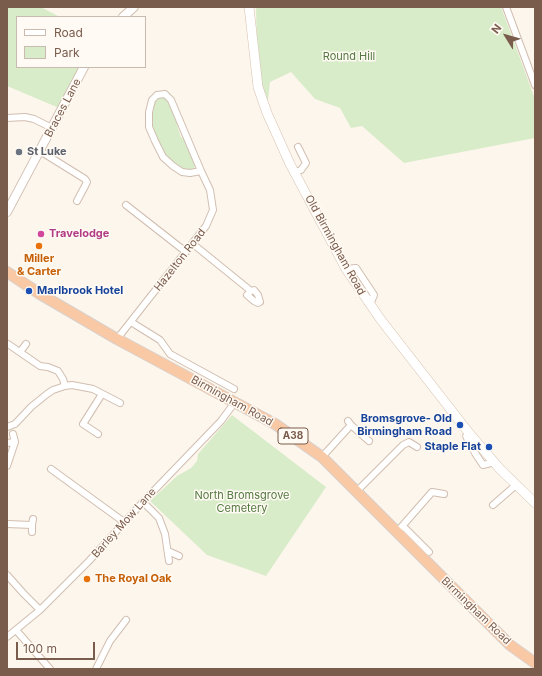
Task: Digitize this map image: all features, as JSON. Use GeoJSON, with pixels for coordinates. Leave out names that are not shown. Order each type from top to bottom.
{"type":"FeatureCollection","features":[{"type":"Feature","properties":{"kind":"highway","name":"Birmingham Road"},"geometry":{"type":"LineString","coordinates":[[7,272],[40,294],[117,339],[275,424],[322,457],[356,492],[400,529],[447,584],[510,644],[535,663]]}},
{"type":"Feature","properties":{"kind":"main road","name":"Old Birmingham Road"},"geometry":{"type":"LineString","coordinates":[[249,7],[258,87],[267,113],[295,172],[346,269],[368,303],[469,433],[535,504]]}},
{"type":"Feature","properties":{"kind":"street"},"geometry":{"type":"LineString","coordinates":[[125,16],[134,7]]}},
{"type":"Feature","properties":{"kind":"street"},"geometry":{"type":"LineString","coordinates":[[506,7],[535,85]]}},
{"type":"Feature","properties":{"kind":"street","name":"Braces Lane"},"geometry":{"type":"LineString","coordinates":[[7,212],[83,68]]}},
{"type":"Feature","properties":{"kind":"street","name":"Hazelton Road"},"geometry":{"type":"LineString","coordinates":[[117,339],[206,226],[213,210],[210,190],[171,100],[165,94],[157,96],[152,100],[149,112],[149,127],[163,157],[182,172],[190,173],[201,171]]}},
{"type":"Feature","properties":{"kind":"street"},"geometry":{"type":"LineString","coordinates":[[7,118],[25,117],[34,119],[52,128]]}},
{"type":"Feature","properties":{"kind":"street"},"geometry":{"type":"LineString","coordinates":[[295,172],[301,170],[306,163],[298,147]]}},
{"type":"Feature","properties":{"kind":"street"},"geometry":{"type":"LineString","coordinates":[[40,151],[85,179],[85,186],[77,202]]}},
{"type":"Feature","properties":{"kind":"street"},"geometry":{"type":"LineString","coordinates":[[126,205],[186,252]]}},
{"type":"Feature","properties":{"kind":"street"},"geometry":{"type":"LineString","coordinates":[[192,244],[251,291]]}},
{"type":"Feature","properties":{"kind":"street"},"geometry":{"type":"LineString","coordinates":[[131,322],[160,340],[170,354],[234,389]]}},
{"type":"Feature","properties":{"kind":"street"},"geometry":{"type":"LineString","coordinates":[[8,344],[40,366],[48,367],[58,372],[63,378],[65,386]]}},
{"type":"Feature","properties":{"kind":"street"},"geometry":{"type":"LineString","coordinates":[[20,352],[26,344]]}},
{"type":"Feature","properties":{"kind":"street"},"geometry":{"type":"LineString","coordinates":[[7,427],[15,424],[47,394],[53,390],[65,386],[77,385],[93,389],[120,403]]}},
{"type":"Feature","properties":{"kind":"street"},"geometry":{"type":"LineString","coordinates":[[98,434],[83,424],[102,394]]}},
{"type":"Feature","properties":{"kind":"street","name":"Barley Mow Lane"},"geometry":{"type":"LineString","coordinates":[[7,637],[40,610],[89,561],[124,522],[221,421],[235,402]]}},
{"type":"Feature","properties":{"kind":"street"},"geometry":{"type":"LineString","coordinates":[[322,457],[350,423],[369,441]]}},
{"type":"Feature","properties":{"kind":"street"},"geometry":{"type":"LineString","coordinates":[[7,466],[15,442],[13,434]]}},
{"type":"Feature","properties":{"kind":"street"},"geometry":{"type":"LineString","coordinates":[[7,443],[15,442]]}},
{"type":"Feature","properties":{"kind":"street"},"geometry":{"type":"LineString","coordinates":[[356,492],[403,445],[409,442],[417,447]]}},
{"type":"Feature","properties":{"kind":"street"},"geometry":{"type":"LineString","coordinates":[[52,470],[124,522]]}},
{"type":"Feature","properties":{"kind":"street"},"geometry":{"type":"LineString","coordinates":[[493,505],[516,485]]}},
{"type":"Feature","properties":{"kind":"street"},"geometry":{"type":"LineString","coordinates":[[429,552],[400,529],[432,492],[444,494]]}},
{"type":"Feature","properties":{"kind":"street"},"geometry":{"type":"LineString","coordinates":[[143,502],[159,518],[165,534],[168,561]]}},
{"type":"Feature","properties":{"kind":"street"},"geometry":{"type":"LineString","coordinates":[[7,524],[33,522],[32,532]]}},
{"type":"Feature","properties":{"kind":"street"},"geometry":{"type":"LineString","coordinates":[[168,551],[179,556]]}},
{"type":"Feature","properties":{"kind":"street"},"geometry":{"type":"LineString","coordinates":[[7,575],[40,610]]}},
{"type":"Feature","properties":{"kind":"street"},"geometry":{"type":"LineString","coordinates":[[96,669],[110,641],[126,620]]}},
{"type":"Feature","properties":{"kind":"street"},"geometry":{"type":"LineString","coordinates":[[16,630],[50,669]]}},
{"type":"Feature","properties":{"kind":"green space"},"geometry":{"type":"Polygon","coordinates":[[[7,7],[41,7],[58,16],[16,16],[16,68],[79,68],[59,108],[7,86],[7,7]]]}},
{"type":"Feature","properties":{"kind":"green space","name":"Round Hill"},"geometry":{"type":"Polygon","coordinates":[[[256,7],[501,7],[535,99],[535,138],[404,163],[362,126],[351,128],[340,108],[315,99],[291,72],[270,82],[268,101],[260,81],[257,56],[256,7]]]}},
{"type":"Feature","properties":{"kind":"green space"},"geometry":{"type":"Polygon","coordinates":[[[162,97],[169,100],[178,122],[177,125],[181,137],[185,139],[196,164],[191,171],[180,169],[166,157],[151,126],[155,100],[162,97]]]}},
{"type":"Feature","properties":{"kind":"green space","name":"North Bromsgrove Cemetery"},"geometry":{"type":"Polygon","coordinates":[[[232,415],[326,487],[266,576],[207,555],[150,501],[177,476],[191,468],[197,461],[198,454],[232,415]]]}},
{"type":"Feature","properties":{"kind":"place","name":"St Luke"},"geometry":{"type":"Point","coordinates":[19,152]}},
{"type":"Feature","properties":{"kind":"place","name":"Travelodge"},"geometry":{"type":"Point","coordinates":[41,234]}},
{"type":"Feature","properties":{"kind":"place","name":"Miller & Carter"},"geometry":{"type":"Point","coordinates":[39,246]}},
{"type":"Feature","properties":{"kind":"place","name":"Marlbrook Hotel"},"geometry":{"type":"Point","coordinates":[29,291]}},
{"type":"Feature","properties":{"kind":"place","name":"Bromsgrove- Old Birmingham Road"},"geometry":{"type":"Point","coordinates":[460,425]}},
{"type":"Feature","properties":{"kind":"place","name":"Staple Flat"},"geometry":{"type":"Point","coordinates":[489,447]}},
{"type":"Feature","properties":{"kind":"place","name":"The Royal Oak"},"geometry":{"type":"Point","coordinates":[87,579]}}]}
